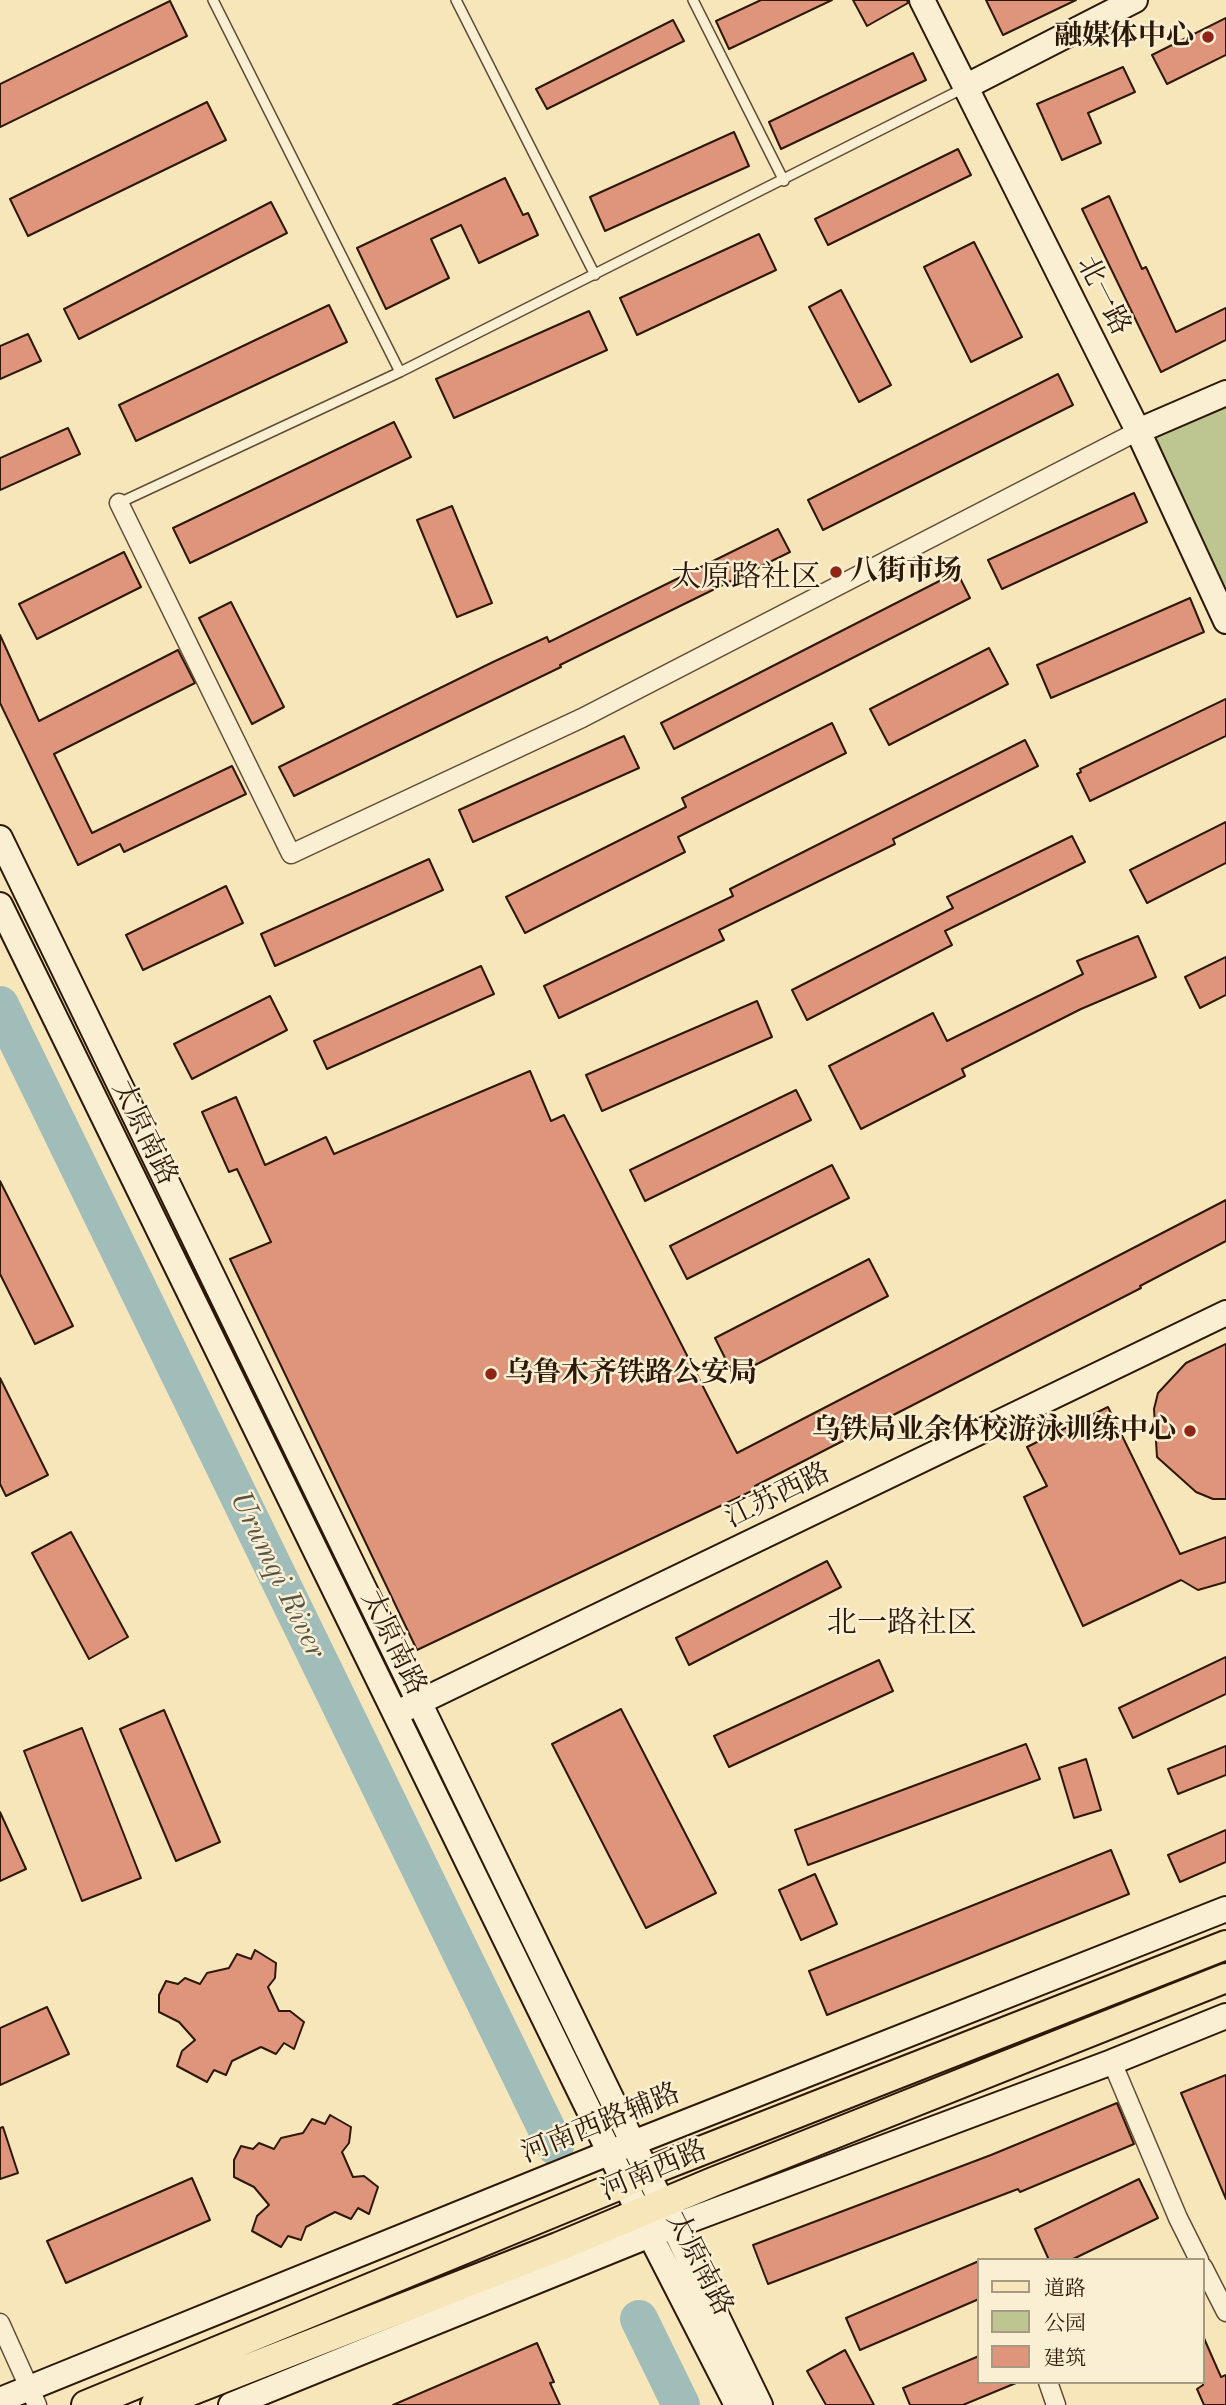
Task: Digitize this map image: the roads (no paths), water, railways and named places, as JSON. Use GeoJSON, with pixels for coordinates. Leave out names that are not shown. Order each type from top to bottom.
{"type":"FeatureCollection","features":[{"type":"Feature","properties":{"kind":"main road","name":"河南西路"},"geometry":{"type":"LineString","coordinates":[[86,2405],[636,2178],[1226,1945]]}},
{"type":"Feature","properties":{"kind":"main road","name":"河南西路"},"geometry":{"type":"LineString","coordinates":[[155,2405],[558,2247],[656,2219],[1226,1978]]}},
{"type":"Feature","properties":{"kind":"street","name":"北一路"},"geometry":{"type":"LineString","coordinates":[[922,0],[1138,431],[1226,621]]}},
{"type":"Feature","properties":{"kind":"street"},"geometry":{"type":"LineString","coordinates":[[965,88],[1135,0]]}},
{"type":"Feature","properties":{"kind":"street"},"geometry":{"type":"LineString","coordinates":[[119,503],[291,854],[582,718],[1138,431],[1226,393]]}},
{"type":"Feature","properties":{"kind":"street"},"geometry":{"type":"LineString","coordinates":[[0,838],[633,2143],[636,2178]]}},
{"type":"Feature","properties":{"kind":"street"},"geometry":{"type":"LineString","coordinates":[[2,913],[33,906]]}},
{"type":"Feature","properties":{"kind":"street","name":"太原南路"},"geometry":{"type":"LineString","coordinates":[[2,913],[610,2152],[636,2178],[737,2405]]}},
{"type":"Feature","properties":{"kind":"street","name":"江苏西路"},"geometry":{"type":"LineString","coordinates":[[395,1714],[1226,1313]]}},
{"type":"Feature","properties":{"kind":"street","name":"河南西路辅路"},"geometry":{"type":"LineString","coordinates":[[0,2400],[33,2396],[610,2152],[1226,1909]]}},
{"type":"Feature","properties":{"kind":"street"},"geometry":{"type":"LineString","coordinates":[[231,2405],[656,2219],[1112,2062],[1226,2016]]}},
{"type":"Feature","properties":{"kind":"street"},"geometry":{"type":"LineString","coordinates":[[1112,2062],[1178,2218],[1198,2258]]}},
{"type":"Feature","properties":{"kind":"street"},"geometry":{"type":"LineString","coordinates":[[656,2219],[760,2405]]}},
{"type":"Feature","properties":{"kind":"street"},"geometry":{"type":"LineString","coordinates":[[1205,2271],[1226,2312]]}},
{"type":"Feature","properties":{"kind":"street"},"geometry":{"type":"LineString","coordinates":[[0,2323],[33,2396]]}},
{"type":"Feature","properties":{"kind":"street"},"geometry":{"type":"LineString","coordinates":[[1049,2384],[1056,2405]]}},
{"type":"Feature","properties":{"kind":"lane"},"geometry":{"type":"LineString","coordinates":[[213,0],[400,372]]}},
{"type":"Feature","properties":{"kind":"lane"},"geometry":{"type":"LineString","coordinates":[[456,0],[595,275]]}},
{"type":"Feature","properties":{"kind":"lane"},"geometry":{"type":"LineString","coordinates":[[693,0],[784,181]]}},
{"type":"Feature","properties":{"kind":"lane"},"geometry":{"type":"LineString","coordinates":[[119,503],[400,372],[965,88]]}},
{"type":"Feature","properties":{"kind":"waterway","name":"Urumqi River"},"geometry":{"type":"LineString","coordinates":[[0,1005],[555,2146]]}},
{"type":"Feature","properties":{"kind":"waterway","name":"Urumqi River"},"geometry":{"type":"LineString","coordinates":[[639,2319],[681,2405]]}},
{"type":"Feature","properties":{"kind":"place","name":"融媒体中心"},"geometry":{"type":"Point","coordinates":[1208,37]}},
{"type":"Feature","properties":{"kind":"place","name":"八街市场"},"geometry":{"type":"Point","coordinates":[836,572]}},
{"type":"Feature","properties":{"kind":"place","name":"乌鲁木齐铁路公安局"},"geometry":{"type":"Point","coordinates":[491,1374]}},
{"type":"Feature","properties":{"kind":"place","name":"乌铁局业余体校游泳训练中心"},"geometry":{"type":"Point","coordinates":[1190,1431]}},
{"type":"Feature","properties":{"kind":"district","name":"太原路社区"},"geometry":{"type":"Point","coordinates":[746,578]}},
{"type":"Feature","properties":{"kind":"district","name":"北一路社区"},"geometry":{"type":"Point","coordinates":[902,1624]}}]}
